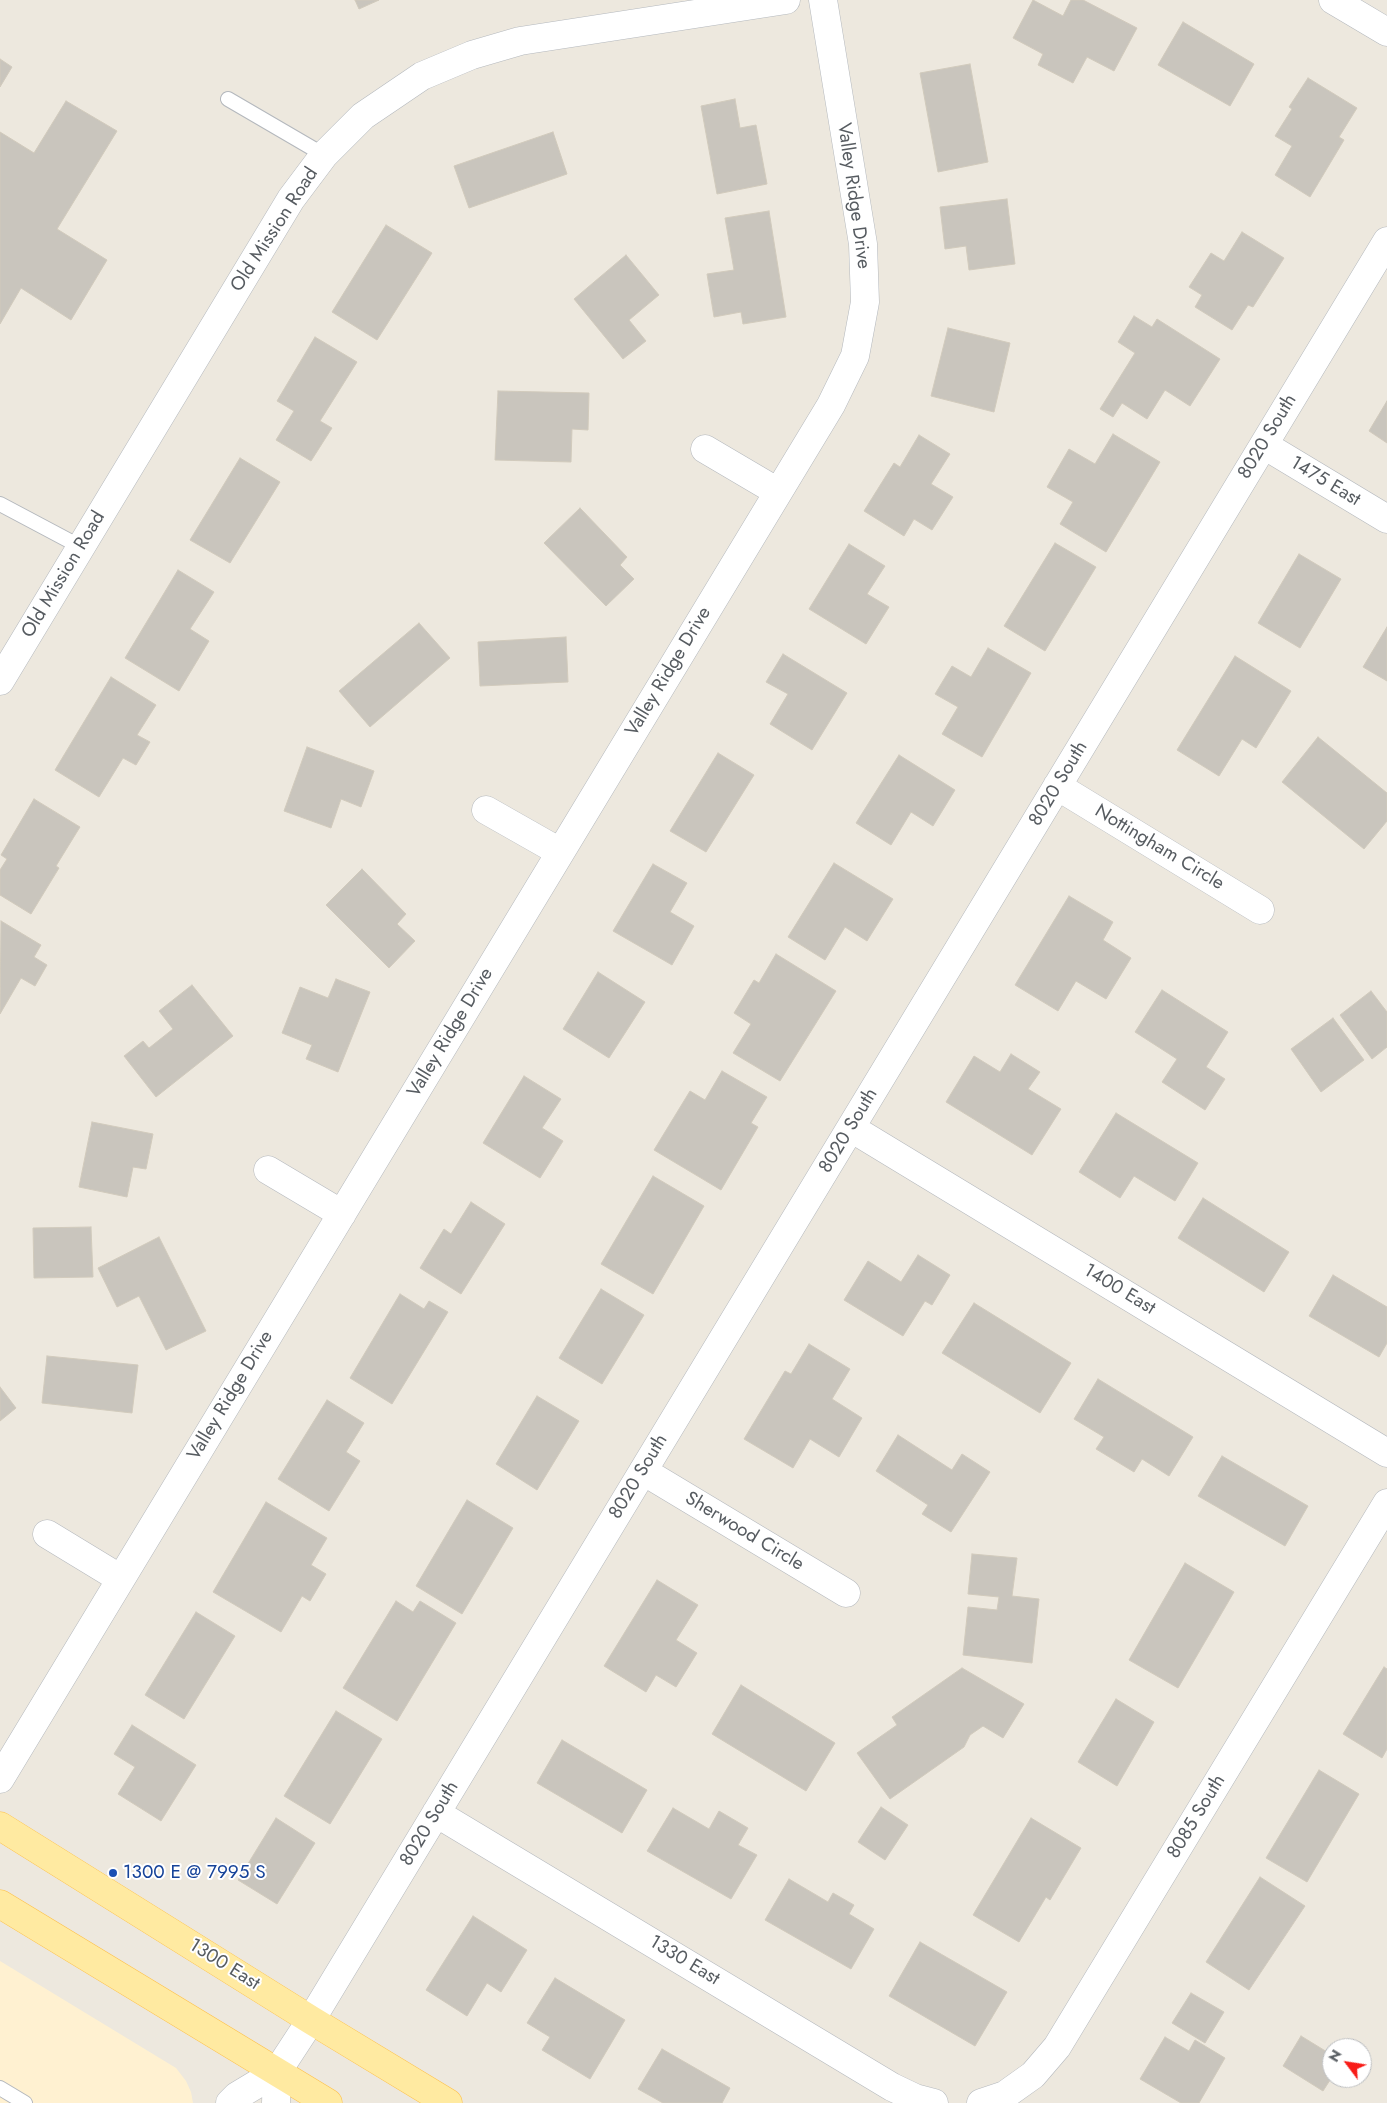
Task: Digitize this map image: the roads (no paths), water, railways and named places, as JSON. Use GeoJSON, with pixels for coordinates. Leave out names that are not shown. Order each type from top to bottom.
{"type":"FeatureCollection","features":[{"type":"Feature","properties":{"kind":"main road","name":"1300 East"},"geometry":{"type":"LineString","coordinates":[[0,1826],[448,2103]]}},
{"type":"Feature","properties":{"kind":"main road"},"geometry":{"type":"LineString","coordinates":[[0,1904],[328,2103]]}},
{"type":"Feature","properties":{"kind":"street","name":"Old Mission Road"},"geometry":{"type":"LineString","coordinates":[[0,682],[291,199],[324,155],[363,116],[422,76],[472,55],[520,41],[786,0]]}},
{"type":"Feature","properties":{"kind":"street","name":"Valley Ridge Drive"},"geometry":{"type":"LineString","coordinates":[[0,1779],[778,492],[830,405],[855,356],[865,302],[863,244],[823,0]]}},
{"type":"Feature","properties":{"kind":"street"},"geometry":{"type":"LineString","coordinates":[[1333,0],[1387,32]]}},
{"type":"Feature","properties":{"kind":"street","name":"8020 South"},"geometry":{"type":"LineString","coordinates":[[277,2072],[311,2020],[1387,241]]}},
{"type":"Feature","properties":{"kind":"street","name":"1475 East"},"geometry":{"type":"LineString","coordinates":[[1264,445],[1387,519]]}},
{"type":"Feature","properties":{"kind":"street"},"geometry":{"type":"LineString","coordinates":[[705,449],[778,492]]}},
{"type":"Feature","properties":{"kind":"street","name":"Nottingham Circle"},"geometry":{"type":"LineString","coordinates":[[1057,786],[1260,910]]}},
{"type":"Feature","properties":{"kind":"street"},"geometry":{"type":"LineString","coordinates":[[486,810],[560,852]]}},
{"type":"Feature","properties":{"kind":"street","name":"1400 East"},"geometry":{"type":"LineString","coordinates":[[851,1128],[1387,1453]]}},
{"type":"Feature","properties":{"kind":"street"},"geometry":{"type":"LineString","coordinates":[[268,1170],[342,1214]]}},
{"type":"Feature","properties":{"kind":"street","name":"Sherwood Circle"},"geometry":{"type":"LineString","coordinates":[[643,1471],[846,1593]]}},
{"type":"Feature","properties":{"kind":"street","name":"8085 South"},"geometry":{"type":"LineString","coordinates":[[981,2103],[1005,2095],[1032,2074],[1058,2047],[1387,1503]]}},
{"type":"Feature","properties":{"kind":"street"},"geometry":{"type":"LineString","coordinates":[[47,1534],[120,1579]]}},
{"type":"Feature","properties":{"kind":"street","name":"1330 East"},"geometry":{"type":"LineString","coordinates":[[436,1813],[892,2087],[915,2098],[934,2103]]}},
{"type":"Feature","properties":{"kind":"street"},"geometry":{"type":"LineString","coordinates":[[230,2103],[237,2096],[277,2072]]}},
{"type":"Feature","properties":{"kind":"street"},"geometry":{"type":"LineString","coordinates":[[276,2103],[277,2072]]}},
{"type":"Feature","properties":{"kind":"lane"},"geometry":{"type":"LineString","coordinates":[[228,100],[324,155]]}},
{"type":"Feature","properties":{"kind":"lane"},"geometry":{"type":"LineString","coordinates":[[0,504],[81,547]]}},
{"type":"Feature","properties":{"kind":"lane"},"geometry":{"type":"LineString","coordinates":[[0,2088],[25,2103]]}},
{"type":"Feature","properties":{"kind":"place","name":"1300 E @ 7995 S"},"geometry":{"type":"Point","coordinates":[113,1873]}}]}
